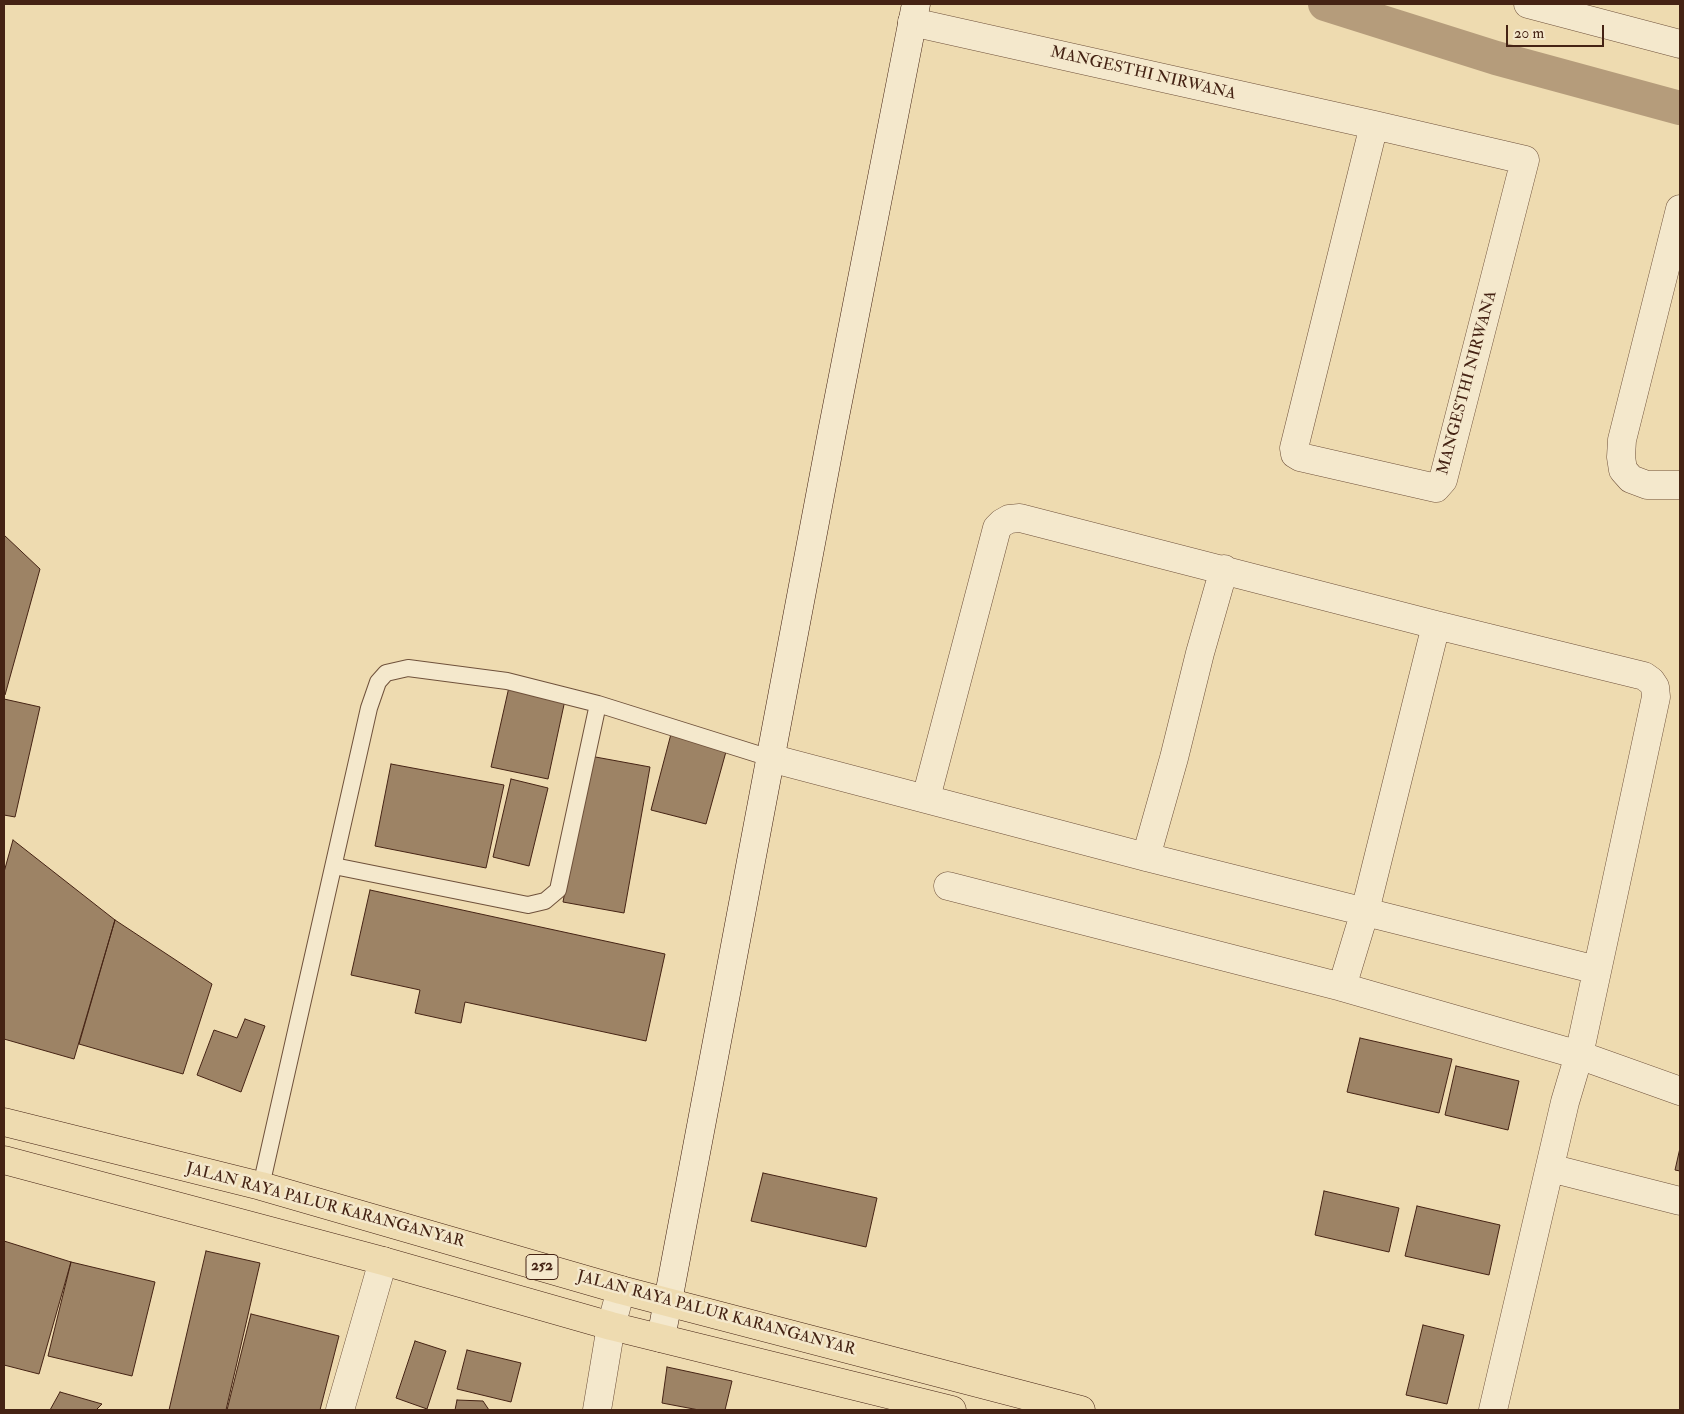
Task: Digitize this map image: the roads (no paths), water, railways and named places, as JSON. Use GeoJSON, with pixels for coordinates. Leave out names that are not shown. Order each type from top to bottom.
{"type":"FeatureCollection","features":[{"type":"Feature","properties":{"kind":"main road","name":"JALAN RAYA PALUR KARANGANYAR"},"geometry":{"type":"LineString","coordinates":[[14,1125],[261,1186],[621,1290],[1081,1410]]}},
{"type":"Feature","properties":{"kind":"main road"},"geometry":{"type":"LineString","coordinates":[[10,1162],[14,1125]]}},
{"type":"Feature","properties":{"kind":"main road","name":"JALAN RAYA PALUR KARANGANYAR"},"geometry":{"type":"LineString","coordinates":[[10,1162],[383,1261],[611,1326],[952,1410]]}},
{"type":"Feature","properties":{"kind":"street"},"geometry":{"type":"LineString","coordinates":[[1528,4],[1680,44]]}},
{"type":"Feature","properties":{"kind":"street"},"geometry":{"type":"LineString","coordinates":[[661,1338],[770,758],[914,13]]}},
{"type":"Feature","properties":{"kind":"street","name":"MANGESTHI NIRWANA"},"geometry":{"type":"LineString","coordinates":[[914,13],[1525,160],[1444,480],[1436,488],[1300,457],[1295,454],[1294,448],[1374,125]]}},
{"type":"Feature","properties":{"kind":"street"},"geometry":{"type":"LineString","coordinates":[[1680,209],[1622,440],[1621,458],[1623,470],[1631,479],[1647,485],[1680,485]]}},
{"type":"Feature","properties":{"kind":"street"},"geometry":{"type":"LineString","coordinates":[[926,798],[997,528],[1009,519],[1020,518],[1436,625],[1644,676],[1651,681],[1655,687],[1656,697],[1579,1055],[1565,1102],[1494,1410]]}},
{"type":"Feature","properties":{"kind":"street"},"geometry":{"type":"LineString","coordinates":[[1146,857],[1224,570]]}},
{"type":"Feature","properties":{"kind":"street"},"geometry":{"type":"LineString","coordinates":[[1342,987],[1365,911],[1436,625]]}},
{"type":"Feature","properties":{"kind":"street"},"geometry":{"type":"LineString","coordinates":[[770,758],[1146,857],[1597,970]]}},
{"type":"Feature","properties":{"kind":"street"},"geometry":{"type":"LineString","coordinates":[[948,886],[1342,987],[1579,1055],[1680,1091]]}},
{"type":"Feature","properties":{"kind":"street"},"geometry":{"type":"LineString","coordinates":[[1550,1168],[1680,1201]]}},
{"type":"Feature","properties":{"kind":"street"},"geometry":{"type":"LineString","coordinates":[[340,1410],[383,1261]]}},
{"type":"Feature","properties":{"kind":"street"},"geometry":{"type":"LineString","coordinates":[[597,1410],[611,1326],[621,1290]]}},
{"type":"Feature","properties":{"kind":"lane"},"geometry":{"type":"LineString","coordinates":[[261,1186],[369,708],[378,682],[386,673],[408,668],[507,681],[598,704],[770,758]]}},
{"type":"Feature","properties":{"kind":"lane"},"geometry":{"type":"LineString","coordinates":[[334,866],[528,905],[545,901],[558,890],[598,704]]}},
{"type":"Feature","properties":{"kind":"waterway"},"geometry":{"type":"LineString","coordinates":[[1325,4],[1496,58],[1680,108]]}}]}
